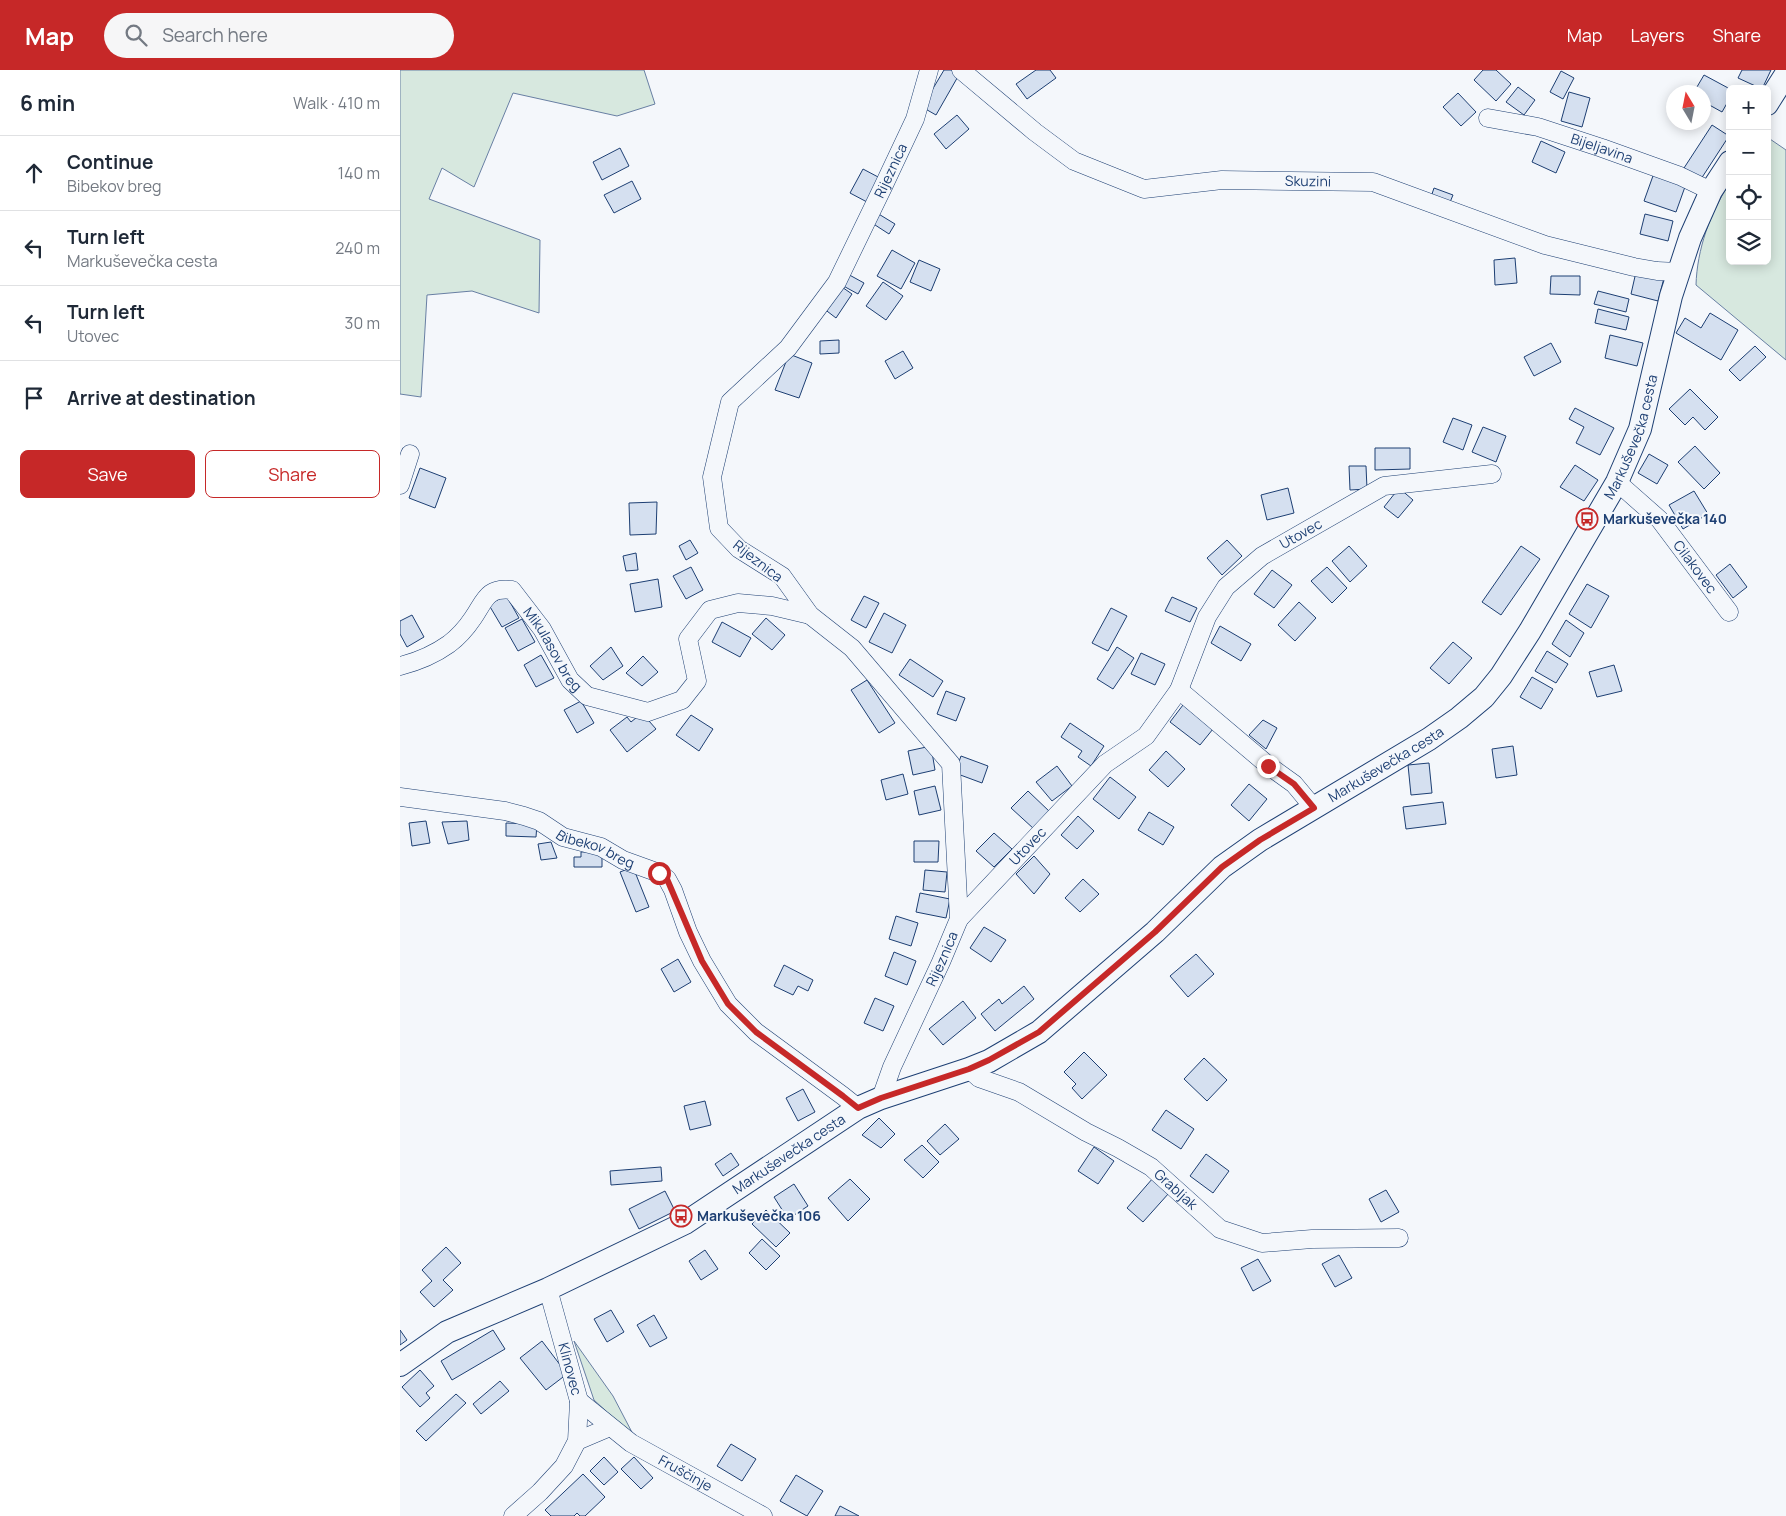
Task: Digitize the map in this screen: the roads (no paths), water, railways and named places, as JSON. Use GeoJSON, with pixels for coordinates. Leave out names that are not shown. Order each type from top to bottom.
{"type":"FeatureCollection","features":[{"type":"Feature","properties":{"kind":"main road"},"geometry":{"type":"LineString","coordinates":[[1771,98],[1786,74]]}},
{"type":"Feature","properties":{"kind":"main road","name":"Markuševečka cesta"},"geometry":{"type":"LineString","coordinates":[[400,1365],[447,1332],[548,1289],[685,1223],[858,1108],[881,1098],[969,1069],[1039,1032],[1155,932],[1222,867],[1260,840],[1429,739],[1459,718],[1484,697],[1501,676],[1530,631],[1617,482],[1640,429],[1679,272],[1690,238],[1711,191],[1726,168]]}},
{"type":"Feature","properties":{"kind":"street","name":"Rijeznica"},"geometry":{"type":"LineString","coordinates":[[881,1098],[892,1067],[959,919],[951,764],[852,648],[810,615],[782,576],[739,549],[719,528],[712,477],[730,402],[788,348],[837,282],[915,119],[929,70]]}},
{"type":"Feature","properties":{"kind":"street","name":"Skuzini"},"geometry":{"type":"LineString","coordinates":[[961,70],[1035,132],[1074,160],[1144,189],[1222,180],[1373,182],[1545,246],[1634,267],[1679,272]]}},
{"type":"Feature","properties":{"kind":"street","name":"Bijeljavina"},"geometry":{"type":"LineString","coordinates":[[1488,118],[1538,127],[1680,176],[1711,191]]}},
{"type":"Feature","properties":{"kind":"street"},"geometry":{"type":"LineString","coordinates":[[400,485],[410,454]]}},
{"type":"Feature","properties":{"kind":"street","name":"Utovec"},"geometry":{"type":"LineString","coordinates":[[959,919],[1105,764],[1146,736],[1180,690],[1207,617],[1226,587],[1262,556],[1384,486],[1492,474]]}},
{"type":"Feature","properties":{"kind":"street","name":"Cilakovec"},"geometry":{"type":"LineString","coordinates":[[1617,482],[1660,520],[1729,612]]}},
{"type":"Feature","properties":{"kind":"street","name":"Mikulasov breg"},"geometry":{"type":"LineString","coordinates":[[400,666],[428,656],[450,643],[472,619],[485,598],[492,592],[503,589],[512,590],[542,629],[570,680],[587,696],[648,712],[682,700],[697,681],[688,639],[710,610],[738,603],[772,606],[810,615]]}},
{"type":"Feature","properties":{"kind":"street"},"geometry":{"type":"LineString","coordinates":[[1180,690],[1268,766],[1294,784],[1314,808]]}},
{"type":"Feature","properties":{"kind":"street","name":"Bibekov breg"},"geometry":{"type":"LineString","coordinates":[[400,797],[505,811],[524,816],[539,821],[563,837],[601,848],[623,860],[659,873],[667,879],[702,961],[728,1004],[756,1032],[858,1108]]}},
{"type":"Feature","properties":{"kind":"street","name":"Grabljak"},"geometry":{"type":"LineString","coordinates":[[969,1069],[979,1078],[1019,1092],[1086,1132],[1151,1167],[1220,1229],[1262,1243],[1312,1239],[1399,1238]]}},
{"type":"Feature","properties":{"kind":"street","name":"Klinovec"},"geometry":{"type":"LineString","coordinates":[[514,1516],[564,1466],[577,1441],[580,1400],[548,1289]]}},
{"type":"Feature","properties":{"kind":"street","name":"Fruščinje"},"geometry":{"type":"LineString","coordinates":[[580,1400],[631,1442],[763,1516]]}},
{"type":"Feature","properties":{"kind":"street"},"geometry":{"type":"LineString","coordinates":[[577,1441],[610,1426]]}},
{"type":"Feature","properties":{"kind":"place","name":"Markuševečka 140"},"geometry":{"type":"Point","coordinates":[1587,519]}},
{"type":"Feature","properties":{"kind":"place","name":"Markuševečka 106"},"geometry":{"type":"Point","coordinates":[681,1216]}}]}
